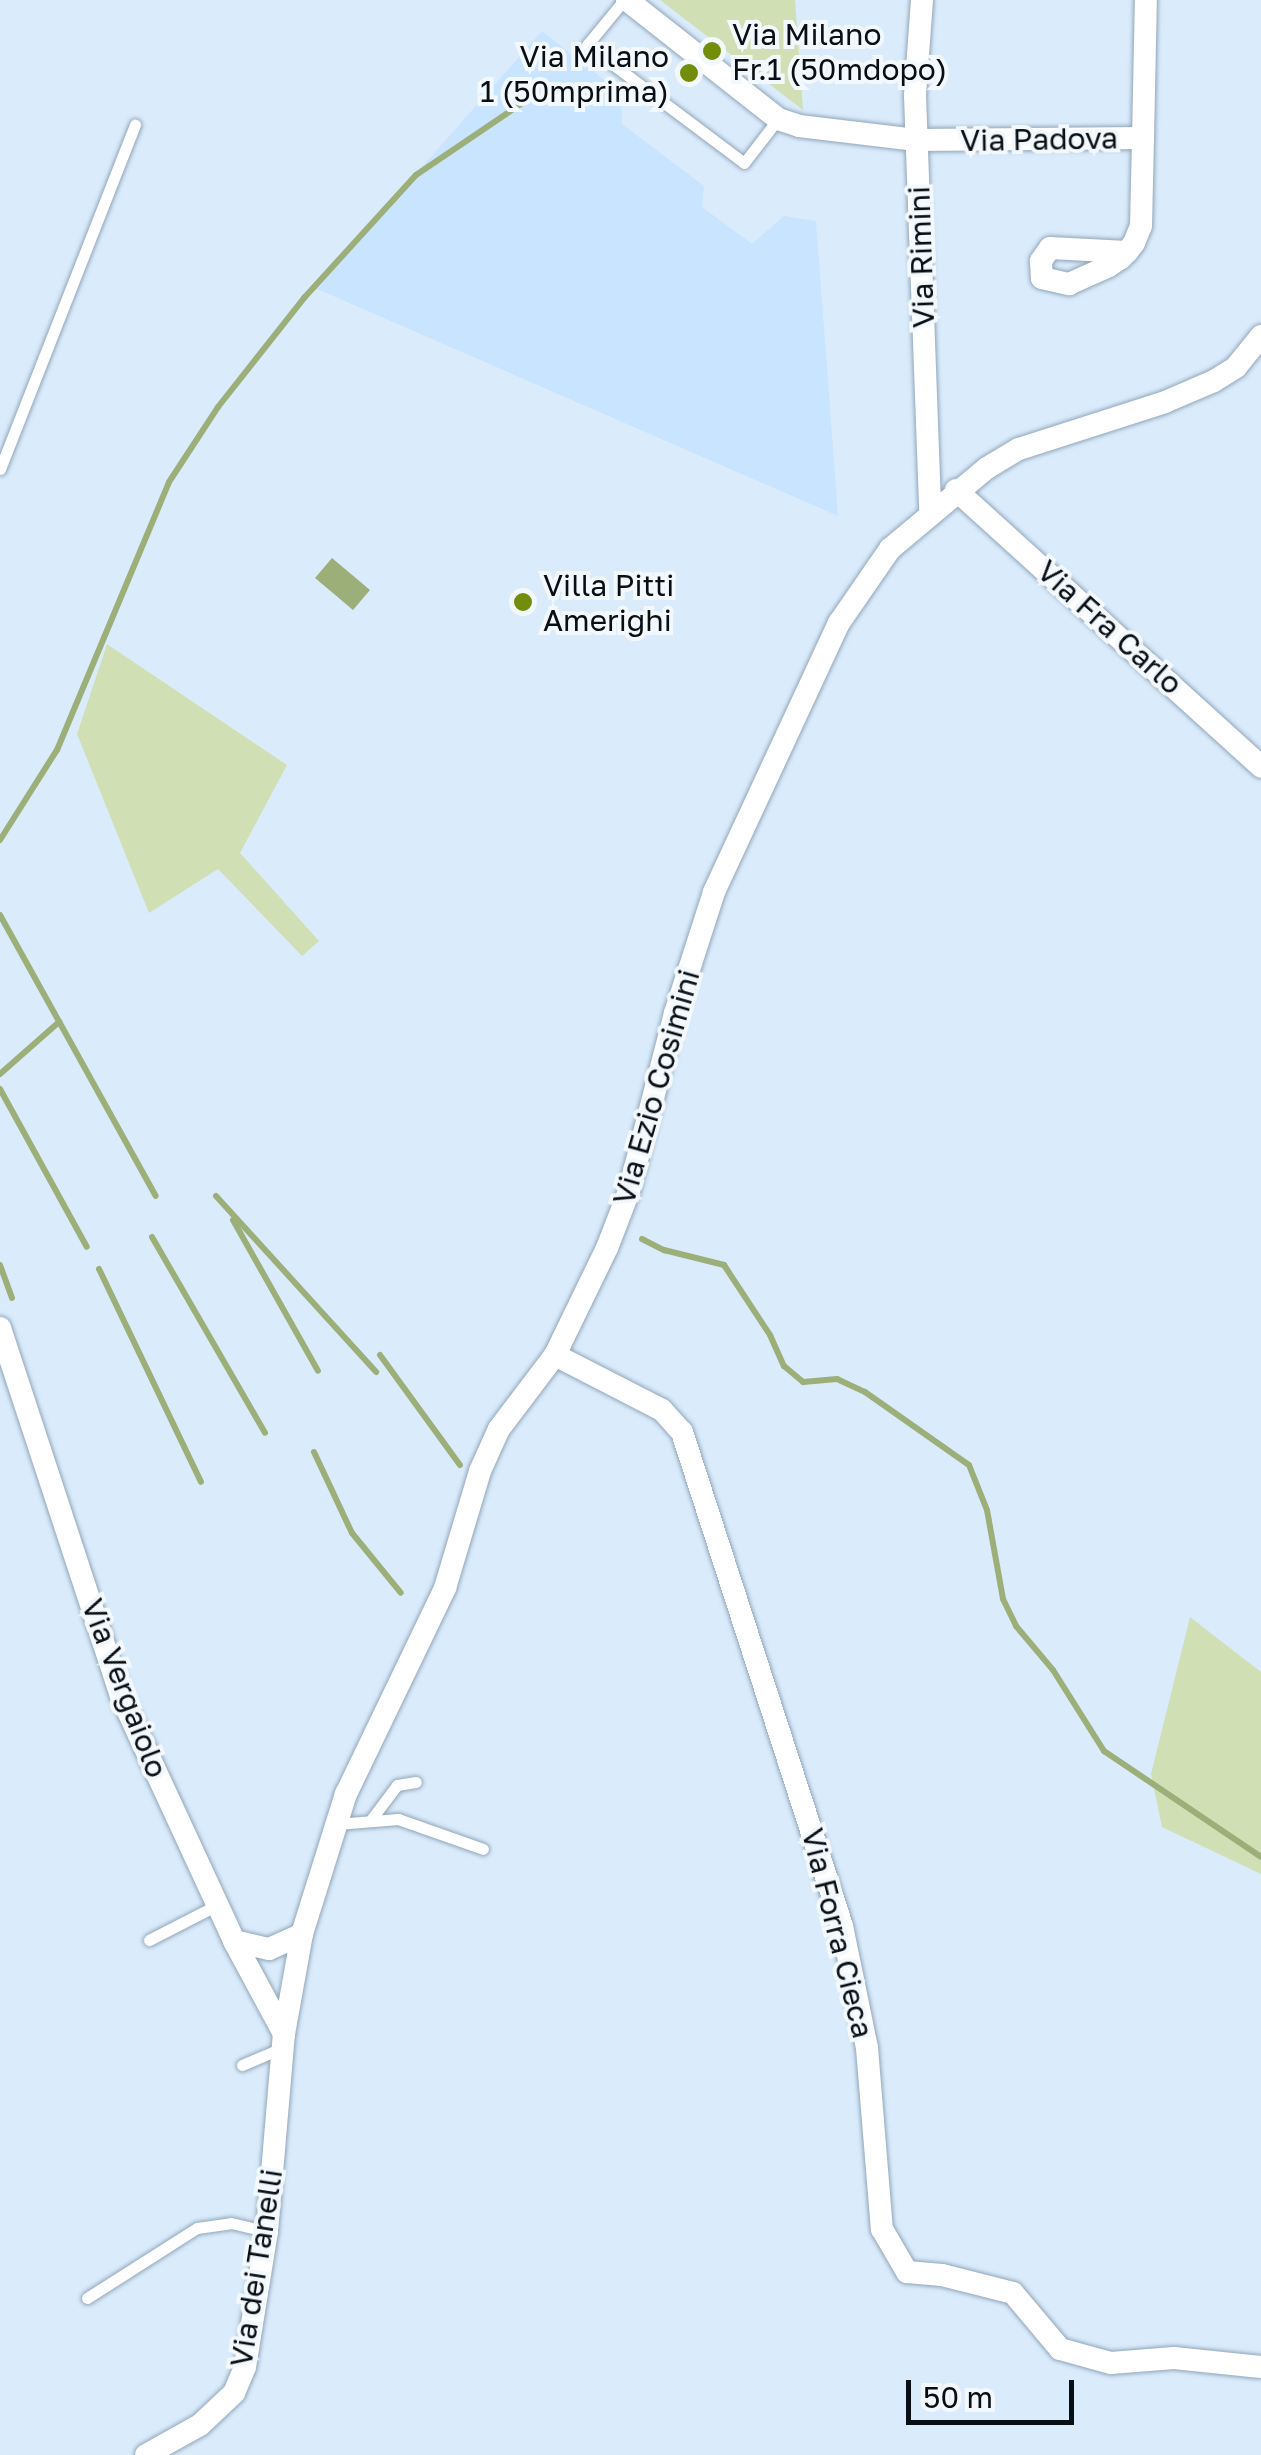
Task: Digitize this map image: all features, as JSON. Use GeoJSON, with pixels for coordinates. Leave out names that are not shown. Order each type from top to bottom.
{"type":"FeatureCollection","features":[{"type":"Feature","properties":{"kind":"street"},"geometry":{"type":"LineString","coordinates":[[625,0],[778,119]]}},
{"type":"Feature","properties":{"kind":"street","name":"Via Rimini"},"geometry":{"type":"LineString","coordinates":[[922,0],[916,140],[930,514]]}},
{"type":"Feature","properties":{"kind":"street","name":"Via Padova"},"geometry":{"type":"LineString","coordinates":[[778,119],[799,126],[916,140],[1143,138],[1146,0]]}},
{"type":"Feature","properties":{"kind":"street"},"geometry":{"type":"LineString","coordinates":[[1127,252],[1141,226],[1143,138]]}},
{"type":"Feature","properties":{"kind":"street","name":"Via Ezio Cosimini"},"geometry":{"type":"LineString","coordinates":[[283,2041],[302,1934],[346,1794],[446,1588],[480,1471],[499,1428],[556,1354],[629,1191],[676,1013],[737,836],[839,623],[890,549],[956,490],[1019,449],[1165,402],[1214,380],[1236,367],[1261,336]]}},
{"type":"Feature","properties":{"kind":"street","name":"Via Fra Carlo"},"geometry":{"type":"LineString","coordinates":[[956,490],[1261,767]]}},
{"type":"Feature","properties":{"kind":"street","name":"Via Vergaiolo"},"geometry":{"type":"LineString","coordinates":[[0,1328],[121,1696],[283,2041]]}},
{"type":"Feature","properties":{"kind":"street","name":"Via Forra Cieca"},"geometry":{"type":"LineString","coordinates":[[556,1354],[662,1410],[682,1432],[842,1926],[867,2048],[882,2229],[906,2272],[942,2275],[1012,2293],[1060,2349],[1111,2363],[1174,2358],[1261,2367]]}},
{"type":"Feature","properties":{"kind":"street"},"geometry":{"type":"LineString","coordinates":[[234,1941],[269,1949],[302,1934]]}},
{"type":"Feature","properties":{"kind":"street","name":"Via dei Tanelli"},"geometry":{"type":"LineString","coordinates":[[146,2455],[200,2425],[234,2393],[245,2367],[266,2230],[283,2041]]}},
{"type":"Feature","properties":{"kind":"lane"},"geometry":{"type":"LineString","coordinates":[[625,0],[587,45],[744,164],[778,119]]}},
{"type":"Feature","properties":{"kind":"lane"},"geometry":{"type":"LineString","coordinates":[[0,468],[135,124]]}},
{"type":"Feature","properties":{"kind":"lane"},"geometry":{"type":"LineString","coordinates":[[370,1821],[397,1785],[416,1782]]}},
{"type":"Feature","properties":{"kind":"lane"},"geometry":{"type":"LineString","coordinates":[[337,1824],[398,1819],[483,1849]]}},
{"type":"Feature","properties":{"kind":"lane"},"geometry":{"type":"LineString","coordinates":[[149,1940],[217,1906]]}},
{"type":"Feature","properties":{"kind":"lane"},"geometry":{"type":"LineString","coordinates":[[242,2066],[283,2041]]}},
{"type":"Feature","properties":{"kind":"lane"},"geometry":{"type":"LineString","coordinates":[[87,2298],[196,2228],[231,2223],[266,2230]]}},
{"type":"Feature","properties":{"kind":"shaded area"},"geometry":{"type":"Polygon","coordinates":[[[660,0],[795,0],[803,110],[660,0]]]}},
{"type":"Feature","properties":{"kind":"shaded area"},"geometry":{"type":"Polygon","coordinates":[[[542,31],[621,93],[622,124],[704,186],[702,207],[752,244],[784,216],[816,221],[838,516],[315,288],[542,31]]]}},
{"type":"Feature","properties":{"kind":"shaded area"},"geometry":{"type":"Polygon","coordinates":[[[332,558],[370,590],[353,610],[315,578],[332,558]]]}},
{"type":"Feature","properties":{"kind":"shaded area"},"geometry":{"type":"Polygon","coordinates":[[[107,644],[287,765],[240,853],[319,941],[302,956],[218,869],[149,913],[77,734],[107,644]]]}},
{"type":"Feature","properties":{"kind":"shaded area"},"geometry":{"type":"Polygon","coordinates":[[[1190,1617],[1261,1672],[1261,1874],[1162,1827],[1151,1774],[1190,1617]]]}},
{"type":"Feature","properties":{"kind":"waterway"},"geometry":{"type":"LineString","coordinates":[[0,840],[57,750],[169,482],[218,407],[304,298],[416,175],[524,102]]}},
{"type":"Feature","properties":{"kind":"waterway"},"geometry":{"type":"LineString","coordinates":[[0,915],[156,1196]]}},
{"type":"Feature","properties":{"kind":"waterway"},"geometry":{"type":"LineString","coordinates":[[0,1074],[59,1022]]}},
{"type":"Feature","properties":{"kind":"waterway"},"geometry":{"type":"LineString","coordinates":[[0,1089],[87,1247]]}},
{"type":"Feature","properties":{"kind":"waterway"},"geometry":{"type":"LineString","coordinates":[[216,1196],[376,1372]]}},
{"type":"Feature","properties":{"kind":"waterway"},"geometry":{"type":"LineString","coordinates":[[233,1220],[318,1371]]}},
{"type":"Feature","properties":{"kind":"waterway"},"geometry":{"type":"LineString","coordinates":[[152,1237],[265,1433]]}},
{"type":"Feature","properties":{"kind":"waterway"},"geometry":{"type":"LineString","coordinates":[[642,1239],[664,1250],[724,1265],[770,1335],[784,1366],[803,1382],[837,1379],[865,1392],[969,1465],[987,1510],[1003,1599],[1016,1626],[1053,1670],[1104,1751],[1261,1857]]}},
{"type":"Feature","properties":{"kind":"waterway"},"geometry":{"type":"LineString","coordinates":[[0,1265],[12,1298]]}},
{"type":"Feature","properties":{"kind":"waterway"},"geometry":{"type":"LineString","coordinates":[[99,1269],[201,1482]]}},
{"type":"Feature","properties":{"kind":"waterway"},"geometry":{"type":"LineString","coordinates":[[380,1355],[460,1465]]}},
{"type":"Feature","properties":{"kind":"waterway"},"geometry":{"type":"LineString","coordinates":[[314,1452],[352,1533],[401,1593]]}},
{"type":"Feature","properties":{"kind":"place","name":"Via Milano Fr.1 (50mdopo)"},"geometry":{"type":"Point","coordinates":[712,51]}},
{"type":"Feature","properties":{"kind":"place","name":"Via Milano 1 (50mprima)"},"geometry":{"type":"Point","coordinates":[689,73]}},
{"type":"Feature","properties":{"kind":"place","name":"Villa Pitti Amerighi"},"geometry":{"type":"Point","coordinates":[523,602]}}]}
